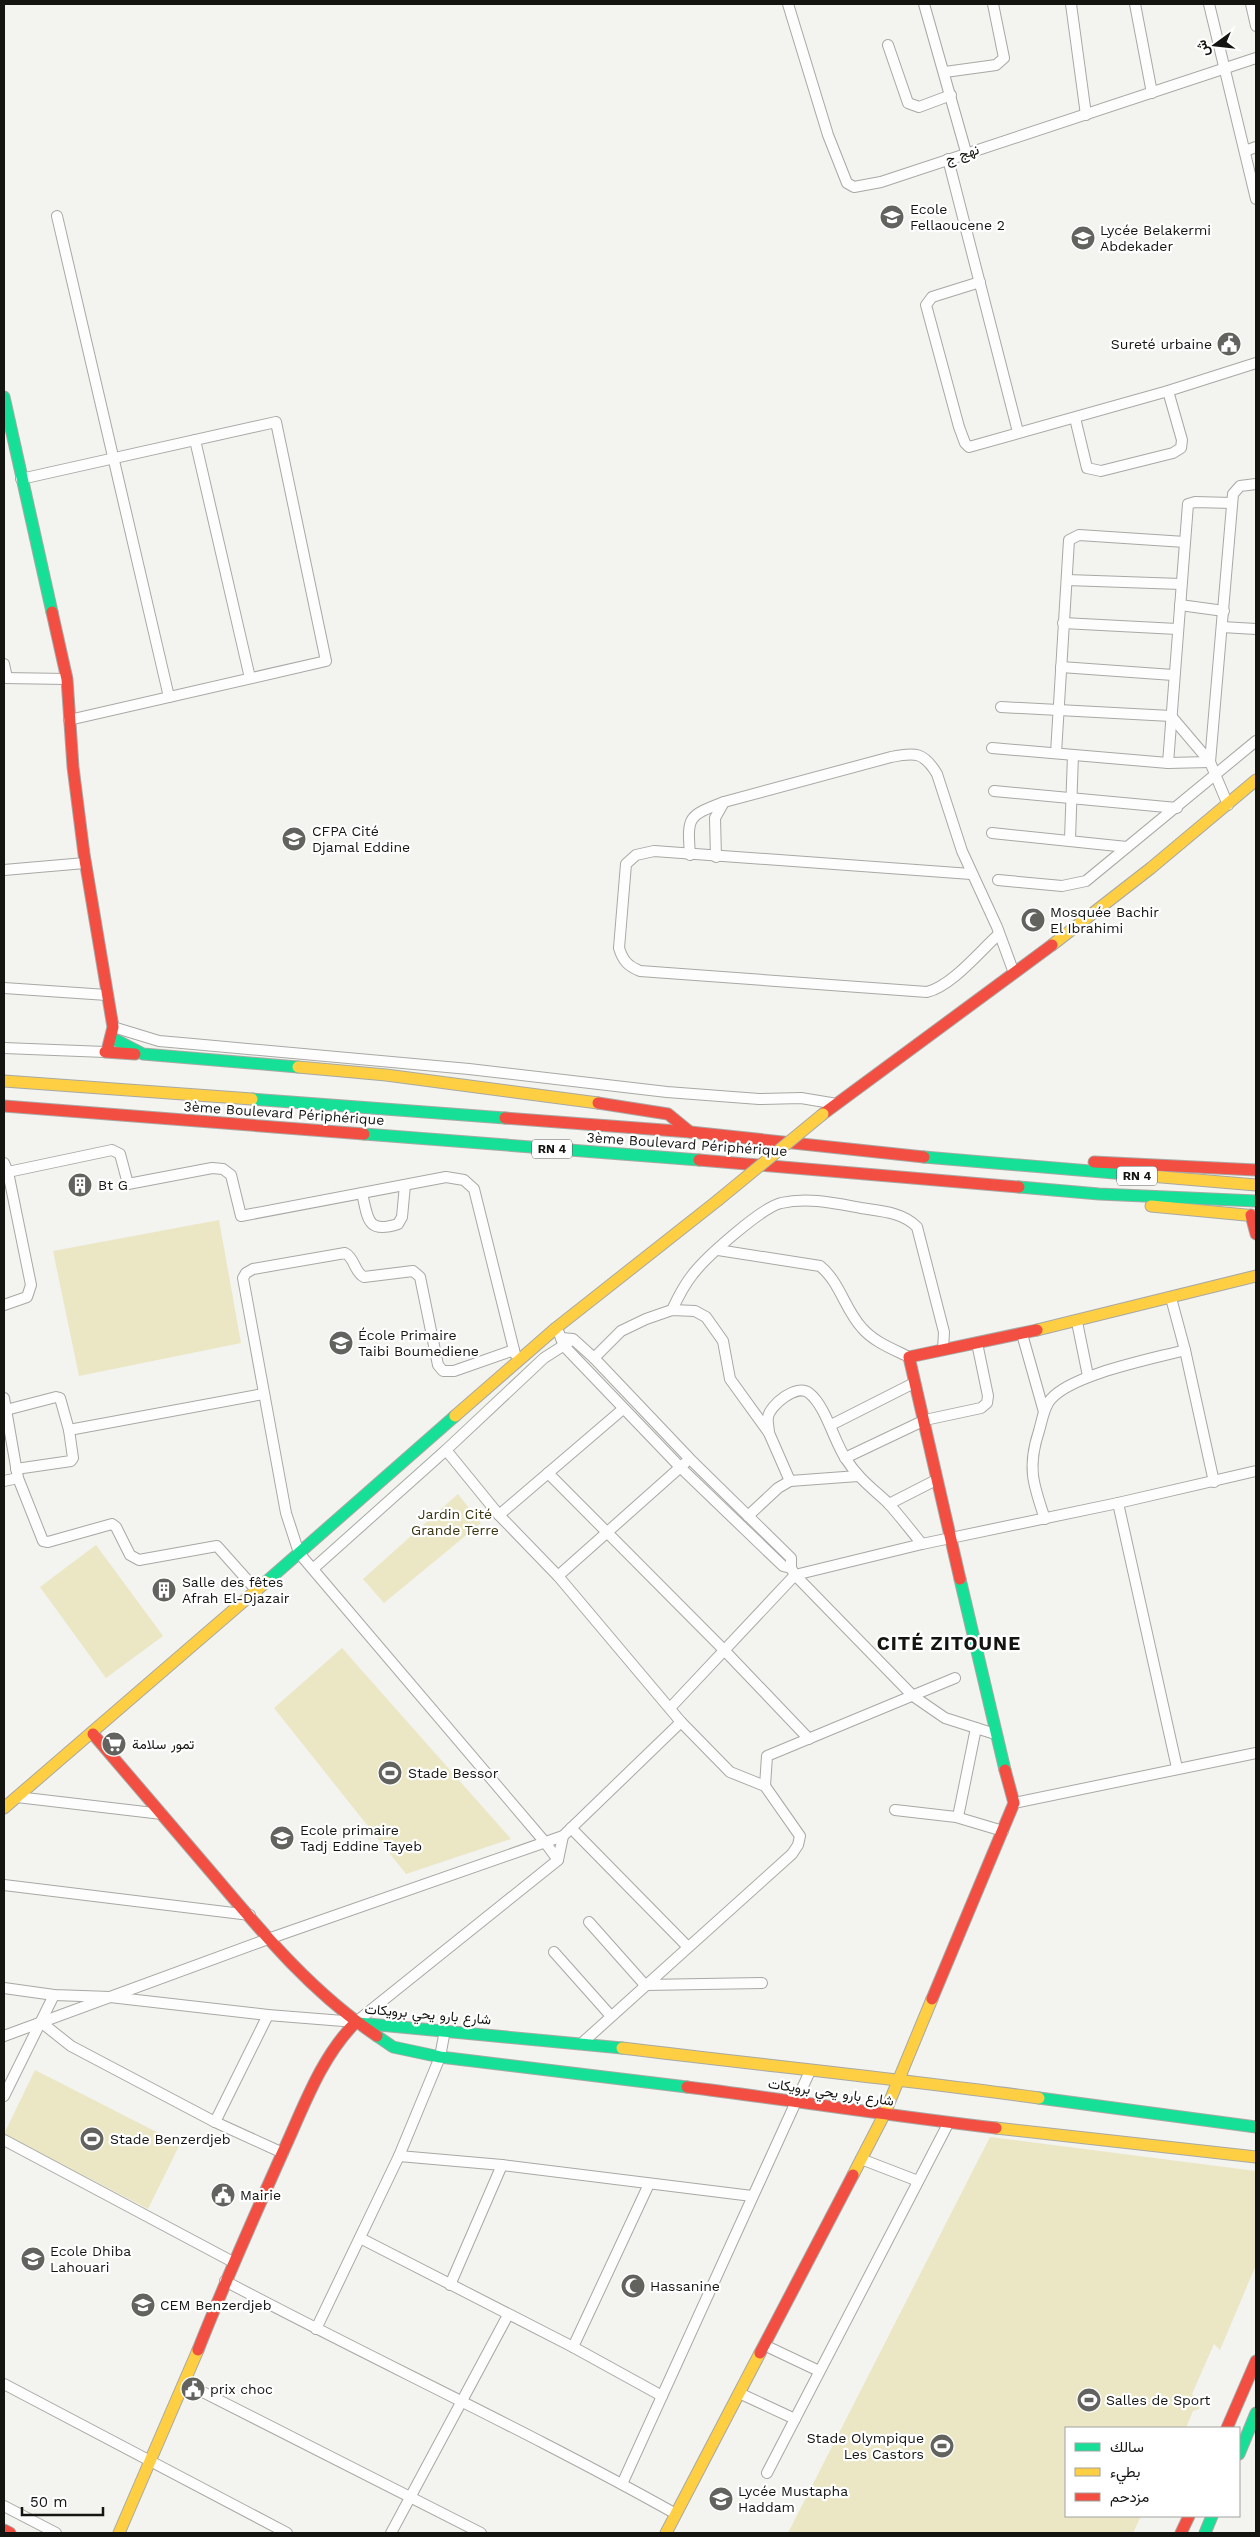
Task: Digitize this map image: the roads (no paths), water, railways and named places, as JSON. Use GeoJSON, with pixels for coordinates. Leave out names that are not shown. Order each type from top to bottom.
{"type":"FeatureCollection","features":[{"type":"Feature","properties":{"kind":"main road"},"geometry":{"type":"LineString","coordinates":[[4,397],[67,678],[69,720],[85,863],[113,1033],[105,1052],[386,1075],[546,1095],[668,1114],[690,1132]]}},
{"type":"Feature","properties":{"kind":"main road"},"geometry":{"type":"LineString","coordinates":[[4,1808],[93,1734],[257,1591],[516,1356],[560,1337],[718,1201],[823,1114],[1116,898],[1256,780]]}},
{"type":"Feature","properties":{"kind":"main road"},"geometry":{"type":"LineString","coordinates":[[113,1033],[143,1054]]}},
{"type":"Feature","properties":{"kind":"main road","name":"3ème Boulevard Périphérique"},"geometry":{"type":"LineString","coordinates":[[4,1081],[690,1132],[859,1152],[1018,1167],[1256,1185]]}},
{"type":"Feature","properties":{"kind":"main road","name":"3ème Boulevard Périphérique"},"geometry":{"type":"LineString","coordinates":[[4,1106],[844,1171],[1099,1194],[1156,1195],[1256,1201]]}},
{"type":"Feature","properties":{"kind":"main road","name":"3ème Boulevard Périphérique"},"geometry":{"type":"LineString","coordinates":[[1018,1167],[1066,1162],[1130,1162],[1256,1170]]}},
{"type":"Feature","properties":{"kind":"main road","name":"3ème Boulevard Périphérique"},"geometry":{"type":"LineString","coordinates":[[1099,1194],[1157,1207],[1254,1216]]}},
{"type":"Feature","properties":{"kind":"main road"},"geometry":{"type":"LineString","coordinates":[[1254,1216],[1256,1234]]}},
{"type":"Feature","properties":{"kind":"main road"},"geometry":{"type":"LineString","coordinates":[[666,2533],[884,2115],[1014,1803],[995,1734],[936,1480],[925,1420],[908,1357],[1077,1322],[1256,1276]]}},
{"type":"Feature","properties":{"kind":"main road"},"geometry":{"type":"LineString","coordinates":[[93,1734],[250,1915],[268,1939],[302,1974],[356,2022],[342,2036],[318,2075],[233,2262],[185,2383],[119,2533]]}},
{"type":"Feature","properties":{"kind":"main road","name":"شارع بارو يحي برويكات"},"geometry":{"type":"LineString","coordinates":[[356,2022],[582,2042],[810,2071],[899,2079],[1256,2127]]}},
{"type":"Feature","properties":{"kind":"main road","name":"شارع بارو يحي برويكات"},"geometry":{"type":"LineString","coordinates":[[356,2022],[393,2047],[440,2057],[797,2102],[884,2115],[1256,2157]]}},
{"type":"Feature","properties":{"kind":"main road"},"geometry":{"type":"LineString","coordinates":[[1227,2427],[1256,2362]]}},
{"type":"Feature","properties":{"kind":"main road"},"geometry":{"type":"LineString","coordinates":[[1240,2452],[1256,2413]]}},
{"type":"Feature","properties":{"kind":"main road"},"geometry":{"type":"LineString","coordinates":[[1181,2533],[1189,2517]]}},
{"type":"Feature","properties":{"kind":"main road"},"geometry":{"type":"LineString","coordinates":[[1205,2533],[1212,2517]]}},
{"type":"Feature","properties":{"kind":"main road"},"geometry":{"type":"LineString","coordinates":[[4,2530],[10,2533]]}},
{"type":"Feature","properties":{"kind":"street","name":"نهج ج"},"geometry":{"type":"LineString","coordinates":[[788,4],[828,136],[847,183],[854,187],[872,184],[1256,58]]}},
{"type":"Feature","properties":{"kind":"street"},"geometry":{"type":"LineString","coordinates":[[924,4],[945,72],[966,152]]}},
{"type":"Feature","properties":{"kind":"street"},"geometry":{"type":"LineString","coordinates":[[945,72],[996,65],[1004,58],[993,4]]}},
{"type":"Feature","properties":{"kind":"street"},"geometry":{"type":"LineString","coordinates":[[1071,4],[1086,115]]}},
{"type":"Feature","properties":{"kind":"street"},"geometry":{"type":"LineString","coordinates":[[1135,4],[1152,93]]}},
{"type":"Feature","properties":{"kind":"street"},"geometry":{"type":"LineString","coordinates":[[1209,4],[1256,199]]}},
{"type":"Feature","properties":{"kind":"street"},"geometry":{"type":"LineString","coordinates":[[1251,4],[1256,26]]}},
{"type":"Feature","properties":{"kind":"street"},"geometry":{"type":"LineString","coordinates":[[888,45],[908,103],[919,107],[951,95]]}},
{"type":"Feature","properties":{"kind":"street"},"geometry":{"type":"LineString","coordinates":[[1245,150],[1256,147]]}},
{"type":"Feature","properties":{"kind":"street"},"geometry":{"type":"LineString","coordinates":[[948,159],[1018,432]]}},
{"type":"Feature","properties":{"kind":"street"},"geometry":{"type":"LineString","coordinates":[[57,216],[115,458],[169,697]]}},
{"type":"Feature","properties":{"kind":"street"},"geometry":{"type":"LineString","coordinates":[[980,282],[932,297],[928,300],[927,309],[966,446],[972,447],[1018,432],[1075,418],[1256,363]]}},
{"type":"Feature","properties":{"kind":"street"},"geometry":{"type":"LineString","coordinates":[[1075,418],[1088,468],[1093,471],[1101,471],[1173,453],[1181,448],[1182,440],[1168,391]]}},
{"type":"Feature","properties":{"kind":"street"},"geometry":{"type":"LineString","coordinates":[[21,479],[276,422],[326,661],[69,720]]}},
{"type":"Feature","properties":{"kind":"street"},"geometry":{"type":"LineString","coordinates":[[195,440],[250,678]]}},
{"type":"Feature","properties":{"kind":"street"},"geometry":{"type":"LineString","coordinates":[[1210,762],[1232,503],[1237,488],[1256,484]]}},
{"type":"Feature","properties":{"kind":"street"},"geometry":{"type":"LineString","coordinates":[[1168,763],[1173,675],[1189,503],[1232,503]]}},
{"type":"Feature","properties":{"kind":"street"},"geometry":{"type":"LineString","coordinates":[[1056,753],[1069,540],[1076,535],[1185,542]]}},
{"type":"Feature","properties":{"kind":"street"},"geometry":{"type":"LineString","coordinates":[[1067,580],[1181,584]]}},
{"type":"Feature","properties":{"kind":"street"},"geometry":{"type":"LineString","coordinates":[[1180,605],[1224,611]]}},
{"type":"Feature","properties":{"kind":"street"},"geometry":{"type":"LineString","coordinates":[[1063,623],[1177,628]]}},
{"type":"Feature","properties":{"kind":"street"},"geometry":{"type":"LineString","coordinates":[[1222,627],[1256,629]]}},
{"type":"Feature","properties":{"kind":"street"},"geometry":{"type":"LineString","coordinates":[[4,664],[5,678],[67,678]]}},
{"type":"Feature","properties":{"kind":"street"},"geometry":{"type":"LineString","coordinates":[[1061,667],[1173,675]]}},
{"type":"Feature","properties":{"kind":"street"},"geometry":{"type":"LineString","coordinates":[[1001,706],[1171,716],[1210,762],[1228,805]]}},
{"type":"Feature","properties":{"kind":"street"},"geometry":{"type":"LineString","coordinates":[[998,880],[1062,886],[1086,881],[1256,741]]}},
{"type":"Feature","properties":{"kind":"street"},"geometry":{"type":"LineString","coordinates":[[992,748],[1168,763],[1210,762]]}},
{"type":"Feature","properties":{"kind":"street"},"geometry":{"type":"LineString","coordinates":[[690,855],[688,829],[690,821],[697,814],[724,802],[891,757],[910,753],[920,756],[931,764],[937,774],[970,874],[999,934],[1014,973]]}},
{"type":"Feature","properties":{"kind":"street"},"geometry":{"type":"LineString","coordinates":[[1070,840],[1073,755]]}},
{"type":"Feature","properties":{"kind":"street"},"geometry":{"type":"LineString","coordinates":[[994,791],[1177,808]]}},
{"type":"Feature","properties":{"kind":"street"},"geometry":{"type":"LineString","coordinates":[[716,856],[715,818],[724,802]]}},
{"type":"Feature","properties":{"kind":"street"},"geometry":{"type":"LineString","coordinates":[[992,833],[1127,847]]}},
{"type":"Feature","properties":{"kind":"street"},"geometry":{"type":"LineString","coordinates":[[970,874],[654,851],[636,855],[626,864],[619,948],[628,966],[650,972],[928,992],[940,988],[999,934]]}},
{"type":"Feature","properties":{"kind":"street"},"geometry":{"type":"LineString","coordinates":[[4,870],[85,863]]}},
{"type":"Feature","properties":{"kind":"street"},"geometry":{"type":"LineString","coordinates":[[4,988],[107,995]]}},
{"type":"Feature","properties":{"kind":"street"},"geometry":{"type":"LineString","coordinates":[[113,1033],[184,1044],[469,1069],[667,1092],[759,1099],[801,1098],[837,1104]]}},
{"type":"Feature","properties":{"kind":"street"},"geometry":{"type":"LineString","coordinates":[[4,1048],[105,1052]]}},
{"type":"Feature","properties":{"kind":"street"},"geometry":{"type":"LineString","coordinates":[[4,1305],[27,1297],[31,1285],[6,1168],[112,1150],[120,1154],[128,1184],[212,1168],[223,1169],[231,1175],[241,1216],[446,1177],[464,1180],[474,1189],[516,1356],[454,1372],[443,1371],[438,1365],[420,1278],[413,1272],[364,1277],[359,1275],[349,1254],[339,1254],[253,1270],[246,1273],[243,1278],[286,1513],[299,1553],[314,1568],[558,1860]]}},
{"type":"Feature","properties":{"kind":"street"},"geometry":{"type":"LineString","coordinates":[[362,1193],[369,1221],[375,1228],[384,1229],[398,1224],[402,1217],[405,1185]]}},
{"type":"Feature","properties":{"kind":"street"},"geometry":{"type":"LineString","coordinates":[[672,1310],[694,1272],[766,1209],[792,1201],[825,1201],[891,1213],[910,1220],[917,1226],[944,1332],[944,1350]]}},
{"type":"Feature","properties":{"kind":"street"},"geometry":{"type":"LineString","coordinates":[[718,1250],[820,1266],[830,1277],[862,1329],[882,1343],[908,1357]]}},
{"type":"Feature","properties":{"kind":"street"},"geometry":{"type":"LineString","coordinates":[[1172,1298],[1214,1482]]}},
{"type":"Feature","properties":{"kind":"street"},"geometry":{"type":"LineString","coordinates":[[594,1358],[621,1331],[646,1319],[672,1310],[695,1311],[706,1317],[720,1333],[726,1352],[730,1379],[769,1433],[790,1481]]}},
{"type":"Feature","properties":{"kind":"street"},"geometry":{"type":"LineString","coordinates":[[1077,1322],[1088,1376]]}},
{"type":"Feature","properties":{"kind":"street"},"geometry":{"type":"LineString","coordinates":[[1022,1334],[1044,1412]]}},
{"type":"Feature","properties":{"kind":"street"},"geometry":{"type":"LineString","coordinates":[[560,1337],[573,1339],[594,1358],[690,1459],[791,1558],[793,1571]]}},
{"type":"Feature","properties":{"kind":"street"},"geometry":{"type":"LineString","coordinates":[[560,1337],[623,1409],[681,1468],[783,1566],[793,1571],[913,1696],[945,1718],[995,1734]]}},
{"type":"Feature","properties":{"kind":"street"},"geometry":{"type":"LineString","coordinates":[[314,1568],[446,1450],[544,1358],[560,1337]]}},
{"type":"Feature","properties":{"kind":"street"},"geometry":{"type":"LineString","coordinates":[[845,1458],[925,1420],[981,1408],[987,1403],[986,1385],[977,1343]]}},
{"type":"Feature","properties":{"kind":"street"},"geometry":{"type":"LineString","coordinates":[[1045,1519],[1032,1481],[1033,1446],[1050,1399],[1088,1376],[1185,1350]]}},
{"type":"Feature","properties":{"kind":"street"},"geometry":{"type":"LineString","coordinates":[[831,1425],[914,1383]]}},
{"type":"Feature","properties":{"kind":"street"},"geometry":{"type":"LineString","coordinates":[[769,1433],[768,1416],[776,1405],[786,1396],[803,1390],[810,1393],[831,1425],[845,1458],[858,1476],[889,1504],[922,1544]]}},
{"type":"Feature","properties":{"kind":"street"},"geometry":{"type":"LineString","coordinates":[[69,1430],[263,1394]]}},
{"type":"Feature","properties":{"kind":"street"},"geometry":{"type":"LineString","coordinates":[[4,1481],[17,1474],[71,1461],[73,1458],[69,1430],[60,1398],[56,1397],[6,1410]]}},
{"type":"Feature","properties":{"kind":"street"},"geometry":{"type":"LineString","coordinates":[[4,1398],[17,1474],[43,1541],[48,1542],[112,1524],[116,1527],[130,1555],[139,1560],[217,1546],[257,1591]]}},
{"type":"Feature","properties":{"kind":"street"},"geometry":{"type":"LineString","coordinates":[[499,1515],[623,1409]]}},
{"type":"Feature","properties":{"kind":"street"},"geometry":{"type":"LineString","coordinates":[[446,1450],[499,1515],[558,1576],[681,1722],[730,1772],[765,1786],[800,1836],[798,1845],[785,1860],[582,2042]]}},
{"type":"Feature","properties":{"kind":"street"},"geometry":{"type":"LineString","coordinates":[[558,1576],[690,1459]]}},
{"type":"Feature","properties":{"kind":"street"},"geometry":{"type":"LineString","coordinates":[[670,1708],[793,1571],[1045,1519],[1214,1482],[1256,1470]]}},
{"type":"Feature","properties":{"kind":"street"},"geometry":{"type":"LineString","coordinates":[[548,1473],[724,1650],[809,1739]]}},
{"type":"Feature","properties":{"kind":"street"},"geometry":{"type":"LineString","coordinates":[[748,1516],[778,1488],[790,1481],[858,1476]]}},
{"type":"Feature","properties":{"kind":"street"},"geometry":{"type":"LineString","coordinates":[[889,1504],[936,1480]]}},
{"type":"Feature","properties":{"kind":"street"},"geometry":{"type":"LineString","coordinates":[[1118,1503],[1177,1768]]}},
{"type":"Feature","properties":{"kind":"street"},"geometry":{"type":"LineString","coordinates":[[765,1786],[767,1756],[954,1678]]}},
{"type":"Feature","properties":{"kind":"street"},"geometry":{"type":"LineString","coordinates":[[4,2036],[268,1939],[544,1841],[563,1836],[681,1722]]}},
{"type":"Feature","properties":{"kind":"street"},"geometry":{"type":"LineString","coordinates":[[959,1812],[976,1728]]}},
{"type":"Feature","properties":{"kind":"street"},"geometry":{"type":"LineString","coordinates":[[1014,1803],[1256,1753]]}},
{"type":"Feature","properties":{"kind":"street"},"geometry":{"type":"LineString","coordinates":[[17,1797],[162,1814]]}},
{"type":"Feature","properties":{"kind":"street"},"geometry":{"type":"LineString","coordinates":[[895,1810],[956,1817],[1003,1831]]}},
{"type":"Feature","properties":{"kind":"street"},"geometry":{"type":"LineString","coordinates":[[571,1828],[688,1947]]}},
{"type":"Feature","properties":{"kind":"street"},"geometry":{"type":"LineString","coordinates":[[4,1988],[54,1995],[110,1997],[268,2016],[356,2022],[558,1860],[563,1836]]}},
{"type":"Feature","properties":{"kind":"street"},"geometry":{"type":"LineString","coordinates":[[4,1885],[250,1915]]}},
{"type":"Feature","properties":{"kind":"street"},"geometry":{"type":"LineString","coordinates":[[589,1922],[645,1984],[762,1983]]}},
{"type":"Feature","properties":{"kind":"street"},"geometry":{"type":"LineString","coordinates":[[554,1952],[610,2015]]}},
{"type":"Feature","properties":{"kind":"street"},"geometry":{"type":"LineString","coordinates":[[4,2096],[54,1995]]}},
{"type":"Feature","properties":{"kind":"street"},"geometry":{"type":"LineString","coordinates":[[215,2122],[268,2016]]}},
{"type":"Feature","properties":{"kind":"street"},"geometry":{"type":"LineString","coordinates":[[42,2022],[71,2046],[215,2122],[284,2153]]}},
{"type":"Feature","properties":{"kind":"street"},"geometry":{"type":"LineString","coordinates":[[316,2329],[399,2156],[440,2057],[444,2030]]}},
{"type":"Feature","properties":{"kind":"street"},"geometry":{"type":"LineString","coordinates":[[622,2484],[810,2071]]}},
{"type":"Feature","properties":{"kind":"street"},"geometry":{"type":"LineString","coordinates":[[767,2473],[949,2122]]}},
{"type":"Feature","properties":{"kind":"street"},"geometry":{"type":"LineString","coordinates":[[4,2140],[233,2262]]}},
{"type":"Feature","properties":{"kind":"street"},"geometry":{"type":"LineString","coordinates":[[399,2156],[502,2165],[752,2196]]}},
{"type":"Feature","properties":{"kind":"street"},"geometry":{"type":"LineString","coordinates":[[861,2159],[918,2181]]}},
{"type":"Feature","properties":{"kind":"street"},"geometry":{"type":"LineString","coordinates":[[450,2285],[502,2165]]}},
{"type":"Feature","properties":{"kind":"street"},"geometry":{"type":"LineString","coordinates":[[573,2347],[649,2184]]}},
{"type":"Feature","properties":{"kind":"street"},"geometry":{"type":"LineString","coordinates":[[360,2238],[573,2347],[662,2396]]}},
{"type":"Feature","properties":{"kind":"street"},"geometry":{"type":"LineString","coordinates":[[225,2281],[622,2484],[676,2514]]}},
{"type":"Feature","properties":{"kind":"street"},"geometry":{"type":"LineString","coordinates":[[391,2533],[508,2315]]}},
{"type":"Feature","properties":{"kind":"street"},"geometry":{"type":"LineString","coordinates":[[764,2345],[819,2371]]}},
{"type":"Feature","properties":{"kind":"street"},"geometry":{"type":"LineString","coordinates":[[185,2383],[481,2533]]}},
{"type":"Feature","properties":{"kind":"street"},"geometry":{"type":"LineString","coordinates":[[4,2384],[287,2533]]}},
{"type":"Feature","properties":{"kind":"street"},"geometry":{"type":"LineString","coordinates":[[739,2393],[795,2419]]}},
{"type":"Feature","properties":{"kind":"street"},"geometry":{"type":"LineString","coordinates":[[4,2506],[56,2533]]}},
{"type":"Feature","properties":{"kind":"place","name":"Ecole Fellaoucene 2"},"geometry":{"type":"Point","coordinates":[892,217]}},
{"type":"Feature","properties":{"kind":"place","name":"Lycée Belakermi Abdekader"},"geometry":{"type":"Point","coordinates":[1083,238]}},
{"type":"Feature","properties":{"kind":"place","name":"Sureté urbaine"},"geometry":{"type":"Point","coordinates":[1229,344]}},
{"type":"Feature","properties":{"kind":"place","name":"CFPA Cité Djamal Eddine"},"geometry":{"type":"Point","coordinates":[294,839]}},
{"type":"Feature","properties":{"kind":"place","name":"Mosquée Bachir El Ibrahimi"},"geometry":{"type":"Point","coordinates":[1033,920]}},
{"type":"Feature","properties":{"kind":"place","name":"Bt G"},"geometry":{"type":"Point","coordinates":[80,1185]}},
{"type":"Feature","properties":{"kind":"place","name":"École Primaire Taibi Boumediene"},"geometry":{"type":"Point","coordinates":[341,1343]}},
{"type":"Feature","properties":{"kind":"place","name":"Salle des fêtes Afrah El-Djazair"},"geometry":{"type":"Point","coordinates":[164,1590]}},
{"type":"Feature","properties":{"kind":"place","name":"تمور سلامة"},"geometry":{"type":"Point","coordinates":[114,1744]}},
{"type":"Feature","properties":{"kind":"place","name":"Stade Bessor"},"geometry":{"type":"Point","coordinates":[390,1773]}},
{"type":"Feature","properties":{"kind":"place","name":"Ecole primaire Tadj Eddine Tayeb"},"geometry":{"type":"Point","coordinates":[282,1838]}},
{"type":"Feature","properties":{"kind":"place","name":"Stade Benzerdjeb"},"geometry":{"type":"Point","coordinates":[92,2139]}},
{"type":"Feature","properties":{"kind":"place","name":"Mairie"},"geometry":{"type":"Point","coordinates":[223,2195]}},
{"type":"Feature","properties":{"kind":"place","name":"Ecole Dhiba Lahouari"},"geometry":{"type":"Point","coordinates":[33,2259]}},
{"type":"Feature","properties":{"kind":"place","name":"Hassanine"},"geometry":{"type":"Point","coordinates":[633,2286]}},
{"type":"Feature","properties":{"kind":"place","name":"CEM Benzerdjeb"},"geometry":{"type":"Point","coordinates":[143,2305]}},
{"type":"Feature","properties":{"kind":"place","name":"prix choc"},"geometry":{"type":"Point","coordinates":[193,2389]}},
{"type":"Feature","properties":{"kind":"place","name":"Salles de Sport"},"geometry":{"type":"Point","coordinates":[1089,2400]}},
{"type":"Feature","properties":{"kind":"place","name":"Stade Olympique Les Castors"},"geometry":{"type":"Point","coordinates":[942,2446]}},
{"type":"Feature","properties":{"kind":"place","name":"Lycée Mustapha Haddam"},"geometry":{"type":"Point","coordinates":[721,2499]}},
{"type":"Feature","properties":{"kind":"district","name":"CITÉ ZITOUNE"},"geometry":{"type":"Point","coordinates":[949,1643]}},
{"type":"Feature","properties":{"kind":"park label","name":"Jardin Cité Grande Terre"},"geometry":{"type":"Point","coordinates":[455,1522]}}]}
